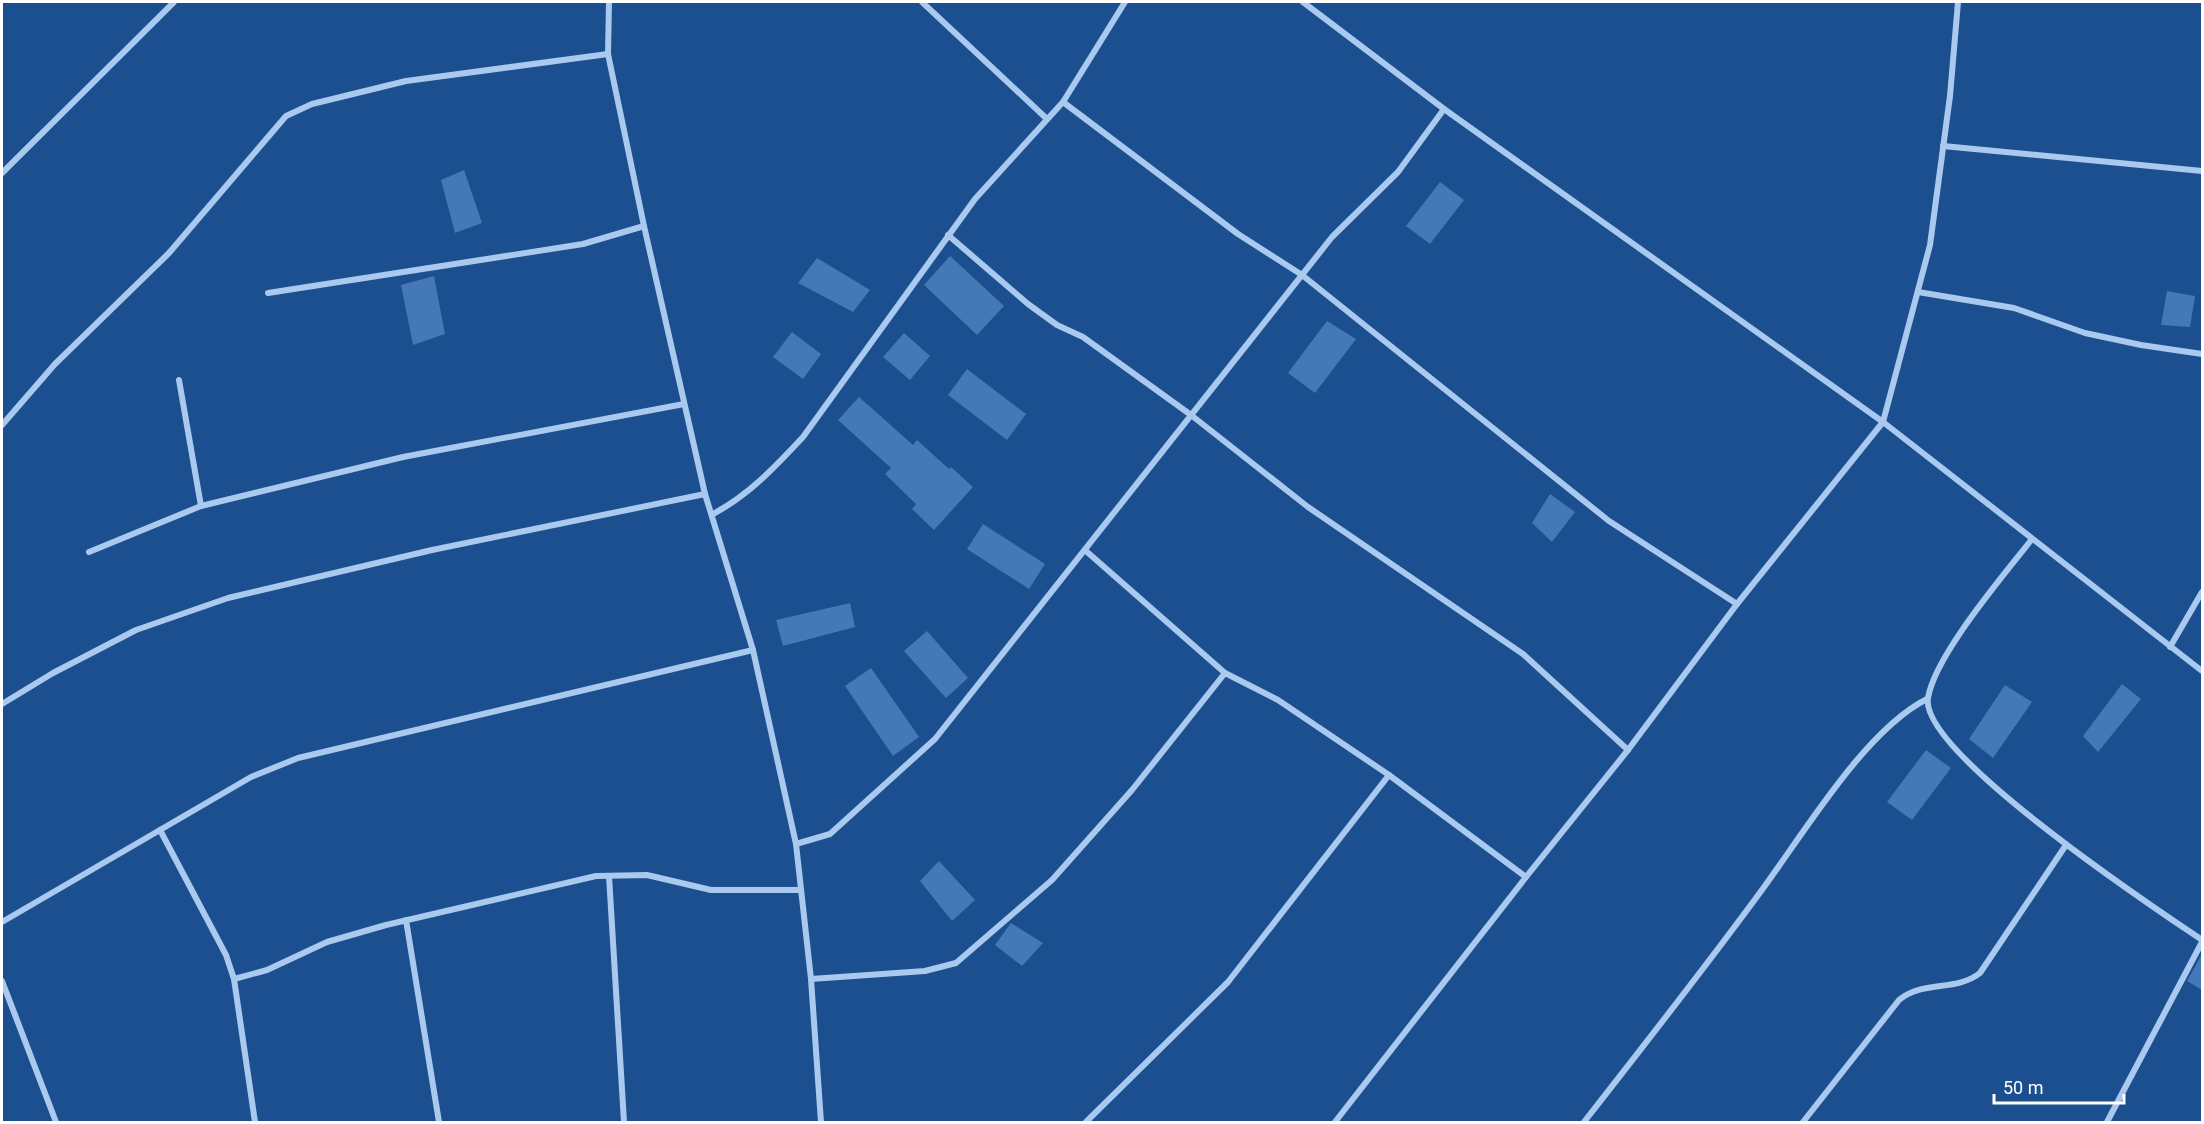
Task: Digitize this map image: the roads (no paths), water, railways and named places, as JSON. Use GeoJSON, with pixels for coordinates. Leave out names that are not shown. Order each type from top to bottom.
{"type":"FeatureCollection","features":[{"type":"Feature","properties":{"kind":"street"},"geometry":{"type":"LineString","coordinates":[[2,173],[174,2]]}},
{"type":"Feature","properties":{"kind":"street"},"geometry":{"type":"LineString","coordinates":[[609,2],[608,54],[644,226],[705,494],[753,650],[796,844],[811,979],[821,1122]]}},
{"type":"Feature","properties":{"kind":"street"},"geometry":{"type":"LineString","coordinates":[[922,2],[1047,118]]}},
{"type":"Feature","properties":{"kind":"street"},"geometry":{"type":"LineString","coordinates":[[713,514],[734,503],[764,477],[803,437],[975,199],[1062,102],[1125,2]]}},
{"type":"Feature","properties":{"kind":"street"},"geometry":{"type":"LineString","coordinates":[[1303,2],[1443,109],[1883,422],[2202,671]]}},
{"type":"Feature","properties":{"kind":"street"},"geometry":{"type":"LineString","coordinates":[[1335,1122],[1628,750],[1737,604],[1883,422],[1930,245],[1958,2]]}},
{"type":"Feature","properties":{"kind":"street"},"geometry":{"type":"LineString","coordinates":[[2,425],[55,364],[169,253],[286,116],[312,104],[406,81],[608,54]]}},
{"type":"Feature","properties":{"kind":"street"},"geometry":{"type":"LineString","coordinates":[[1062,102],[1238,234],[1302,275],[1567,489],[1609,520],[1737,604]]}},
{"type":"Feature","properties":{"kind":"street"},"geometry":{"type":"LineString","coordinates":[[796,844],[830,834],[935,739],[1086,551],[1332,237],[1398,172],[1443,109]]}},
{"type":"Feature","properties":{"kind":"street"},"geometry":{"type":"LineString","coordinates":[[1943,146],[2202,171]]}},
{"type":"Feature","properties":{"kind":"street"},"geometry":{"type":"LineString","coordinates":[[268,293],[583,244],[644,226]]}},
{"type":"Feature","properties":{"kind":"street"},"geometry":{"type":"LineString","coordinates":[[948,235],[1028,304],[1057,325],[1083,337],[1191,415],[1308,507],[1523,654],[1628,750]]}},
{"type":"Feature","properties":{"kind":"street"},"geometry":{"type":"LineString","coordinates":[[1918,292],[2014,308],[2085,333],[2141,345],[2202,354]]}},
{"type":"Feature","properties":{"kind":"street"},"geometry":{"type":"LineString","coordinates":[[179,380],[201,506]]}},
{"type":"Feature","properties":{"kind":"street"},"geometry":{"type":"LineString","coordinates":[[89,552],[201,506],[403,457],[684,404]]}},
{"type":"Feature","properties":{"kind":"street"},"geometry":{"type":"LineString","coordinates":[[2,705],[53,673],[136,630],[228,598],[432,550],[705,494]]}},
{"type":"Feature","properties":{"kind":"street"},"geometry":{"type":"LineString","coordinates":[[2032,539],[1975,612],[1934,679],[1928,699],[1938,728],[1962,757],[2066,845],[2202,941],[2107,1122]]}},
{"type":"Feature","properties":{"kind":"street"},"geometry":{"type":"LineString","coordinates":[[1086,551],[1225,673],[1278,700],[1389,775],[1526,877]]}},
{"type":"Feature","properties":{"kind":"street"},"geometry":{"type":"LineString","coordinates":[[2170,646],[2202,592]]}},
{"type":"Feature","properties":{"kind":"street"},"geometry":{"type":"LineString","coordinates":[[2,922],[251,777],[298,758],[753,650]]}},
{"type":"Feature","properties":{"kind":"street"},"geometry":{"type":"LineString","coordinates":[[811,979],[925,971],[956,963],[1052,879],[1132,790],[1225,673]]}},
{"type":"Feature","properties":{"kind":"street"},"geometry":{"type":"LineString","coordinates":[[1584,1122],[1756,898],[1859,758],[1901,716],[1928,699]]}},
{"type":"Feature","properties":{"kind":"street"},"geometry":{"type":"LineString","coordinates":[[1086,1122],[1228,982],[1389,775]]}},
{"type":"Feature","properties":{"kind":"street"},"geometry":{"type":"LineString","coordinates":[[160,830],[226,955],[234,979],[255,1122]]}},
{"type":"Feature","properties":{"kind":"street"},"geometry":{"type":"LineString","coordinates":[[1803,1122],[1899,1000],[1909,991],[1959,984],[1969,981],[1980,973],[2066,845]]}},
{"type":"Feature","properties":{"kind":"street"},"geometry":{"type":"LineString","coordinates":[[234,979],[267,970],[327,942],[406,920],[596,876],[647,875],[711,890],[801,890]]}},
{"type":"Feature","properties":{"kind":"street"},"geometry":{"type":"LineString","coordinates":[[609,876],[624,1122]]}},
{"type":"Feature","properties":{"kind":"street"},"geometry":{"type":"LineString","coordinates":[[406,920],[439,1122]]}},
{"type":"Feature","properties":{"kind":"street"},"geometry":{"type":"LineString","coordinates":[[2,981],[56,1122]]}}]}
